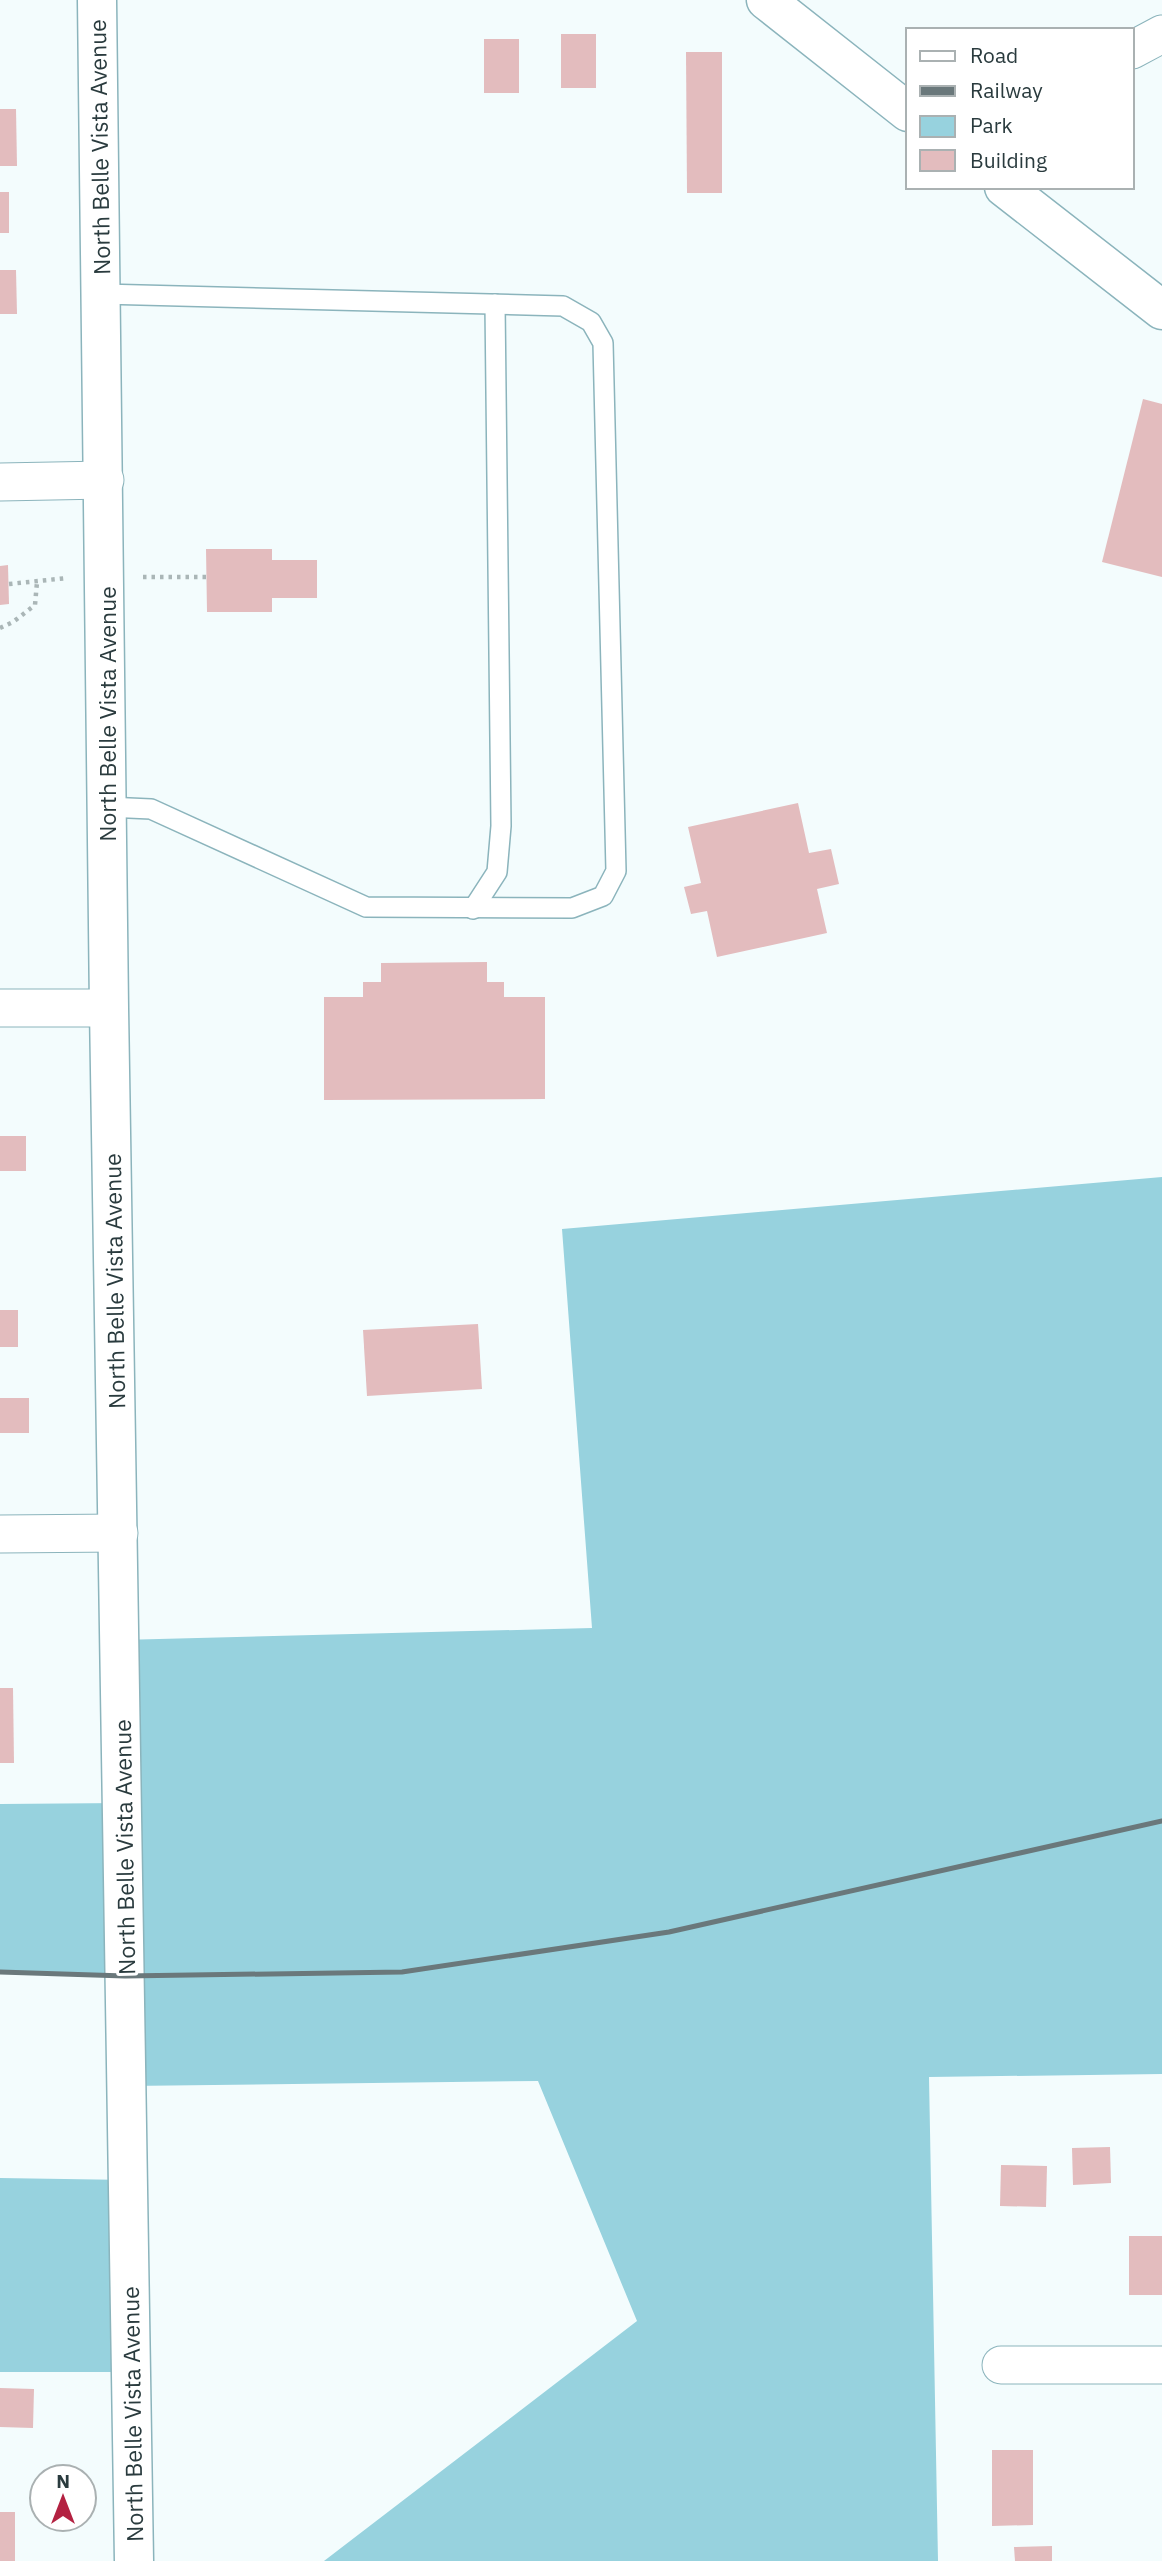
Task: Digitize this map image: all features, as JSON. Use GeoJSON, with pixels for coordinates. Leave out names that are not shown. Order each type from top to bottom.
{"type":"FeatureCollection","features":[{"type":"Feature","properties":{"kind":"street","name":"North Belle Vista Avenue"},"geometry":{"type":"LineString","coordinates":[[97,0],[109,1007],[134,2561]]}},
{"type":"Feature","properties":{"kind":"street"},"geometry":{"type":"LineString","coordinates":[[766,0],[906,110]]}},
{"type":"Feature","properties":{"kind":"street"},"geometry":{"type":"LineString","coordinates":[[1134,49],[1162,34]]}},
{"type":"Feature","properties":{"kind":"street"},"geometry":{"type":"LineString","coordinates":[[1007,189],[1162,310]]}},
{"type":"Feature","properties":{"kind":"street"},"geometry":{"type":"LineString","coordinates":[[0,482],[104,480]]}},
{"type":"Feature","properties":{"kind":"street"},"geometry":{"type":"LineString","coordinates":[[0,1008],[109,1007]]}},
{"type":"Feature","properties":{"kind":"street"},"geometry":{"type":"LineString","coordinates":[[0,1534],[118,1533]]}},
{"type":"Feature","properties":{"kind":"street"},"geometry":{"type":"LineString","coordinates":[[1001,2365],[1162,2365]]}},
{"type":"Feature","properties":{"kind":"lane"},"geometry":{"type":"LineString","coordinates":[[102,294],[562,306],[591,322],[603,343],[615,871],[603,896],[572,908],[366,907],[151,809],[107,807]]}},
{"type":"Feature","properties":{"kind":"lane"},"geometry":{"type":"LineString","coordinates":[[473,909],[497,872],[501,826],[495,304]]}},
{"type":"Feature","properties":{"kind":"path"},"geometry":{"type":"LineString","coordinates":[[9,584],[78,577]]}},
{"type":"Feature","properties":{"kind":"path"},"geometry":{"type":"LineString","coordinates":[[138,577],[206,577]]}},
{"type":"Feature","properties":{"kind":"path"},"geometry":{"type":"LineString","coordinates":[[0,628],[13,622],[35,605],[37,582]]}},
{"type":"Feature","properties":{"kind":"green space"},"geometry":{"type":"Polygon","coordinates":[[[1162,1177],[1162,2074],[929,2077],[938,2561],[324,2561],[637,2321],[538,2081],[128,2086],[125,1976],[0,1972],[0,1804],[123,1803],[120,1640],[592,1628],[562,1229],[1162,1177]]]}},
{"type":"Feature","properties":{"kind":"green space"},"geometry":{"type":"Polygon","coordinates":[[[0,2178],[129,2180],[132,2372],[0,2372],[0,2178]]]}},
{"type":"Feature","properties":{"kind":"building"},"geometry":{"type":"Polygon","coordinates":[[[561,34],[596,34],[596,88],[561,88],[561,34]]]}},
{"type":"Feature","properties":{"kind":"building"},"geometry":{"type":"Polygon","coordinates":[[[484,39],[519,39],[519,93],[484,93],[484,39]]]}},
{"type":"Feature","properties":{"kind":"building"},"geometry":{"type":"Polygon","coordinates":[[[686,52],[722,52],[722,193],[687,193],[686,52]]]}},
{"type":"Feature","properties":{"kind":"building"},"geometry":{"type":"Polygon","coordinates":[[[0,109],[16,109],[17,166],[0,166],[0,109]]]}},
{"type":"Feature","properties":{"kind":"building"},"geometry":{"type":"Polygon","coordinates":[[[0,192],[9,192],[9,233],[0,233],[0,192]]]}},
{"type":"Feature","properties":{"kind":"building"},"geometry":{"type":"Polygon","coordinates":[[[0,270],[16,270],[17,314],[0,314],[0,270]]]}},
{"type":"Feature","properties":{"kind":"building"},"geometry":{"type":"Polygon","coordinates":[[[1143,399],[1162,404],[1162,577],[1102,562],[1143,399]]]}},
{"type":"Feature","properties":{"kind":"building"},"geometry":{"type":"Polygon","coordinates":[[[206,549],[272,549],[272,560],[317,560],[317,598],[272,598],[272,612],[207,612],[206,549]]]}},
{"type":"Feature","properties":{"kind":"building"},"geometry":{"type":"Polygon","coordinates":[[[8,565],[9,604],[0,605],[0,566],[8,565]]]}},
{"type":"Feature","properties":{"kind":"building"},"geometry":{"type":"Polygon","coordinates":[[[798,803],[809,853],[831,849],[839,884],[817,889],[827,933],[717,957],[707,911],[691,914],[684,887],[701,883],[688,827],[798,803]]]}},
{"type":"Feature","properties":{"kind":"building"},"geometry":{"type":"Polygon","coordinates":[[[487,962],[487,982],[504,982],[504,997],[545,997],[545,1099],[324,1100],[324,997],[363,997],[363,982],[381,982],[381,963],[487,962]]]}},
{"type":"Feature","properties":{"kind":"building"},"geometry":{"type":"Polygon","coordinates":[[[0,1136],[26,1136],[26,1171],[0,1171],[0,1136]]]}},
{"type":"Feature","properties":{"kind":"building"},"geometry":{"type":"Polygon","coordinates":[[[0,1310],[18,1310],[18,1347],[0,1347],[0,1310]]]}},
{"type":"Feature","properties":{"kind":"building"},"geometry":{"type":"Polygon","coordinates":[[[478,1324],[482,1389],[367,1396],[363,1330],[478,1324]]]}},
{"type":"Feature","properties":{"kind":"building"},"geometry":{"type":"Polygon","coordinates":[[[0,1398],[29,1398],[29,1433],[0,1433],[0,1398]]]}},
{"type":"Feature","properties":{"kind":"building"},"geometry":{"type":"Polygon","coordinates":[[[0,1688],[13,1688],[14,1763],[0,1763],[0,1688]]]}},
{"type":"Feature","properties":{"kind":"building"},"geometry":{"type":"Polygon","coordinates":[[[1110,2147],[1111,2183],[1073,2185],[1072,2148],[1110,2147]]]}},
{"type":"Feature","properties":{"kind":"building"},"geometry":{"type":"Polygon","coordinates":[[[1001,2165],[1047,2166],[1046,2207],[1000,2206],[1001,2165]]]}},
{"type":"Feature","properties":{"kind":"building"},"geometry":{"type":"Polygon","coordinates":[[[1129,2236],[1162,2236],[1162,2295],[1129,2295],[1129,2236]]]}},
{"type":"Feature","properties":{"kind":"building"},"geometry":{"type":"Polygon","coordinates":[[[0,2388],[34,2389],[33,2428],[0,2427],[0,2388]]]}},
{"type":"Feature","properties":{"kind":"building"},"geometry":{"type":"Polygon","coordinates":[[[992,2450],[1033,2450],[1033,2525],[992,2526],[992,2450]]]}},
{"type":"Feature","properties":{"kind":"building"},"geometry":{"type":"Polygon","coordinates":[[[0,2512],[15,2512],[15,2561],[0,2561],[0,2512]]]}},
{"type":"Feature","properties":{"kind":"building"},"geometry":{"type":"Polygon","coordinates":[[[1052,2546],[1052,2561],[1015,2561],[1014,2547],[1052,2546]]]}},
{"type":"Feature","properties":{"kind":"railway"},"geometry":{"type":"LineString","coordinates":[[0,1972],[125,1976],[402,1972],[669,1932],[1162,1821]]}}]}
